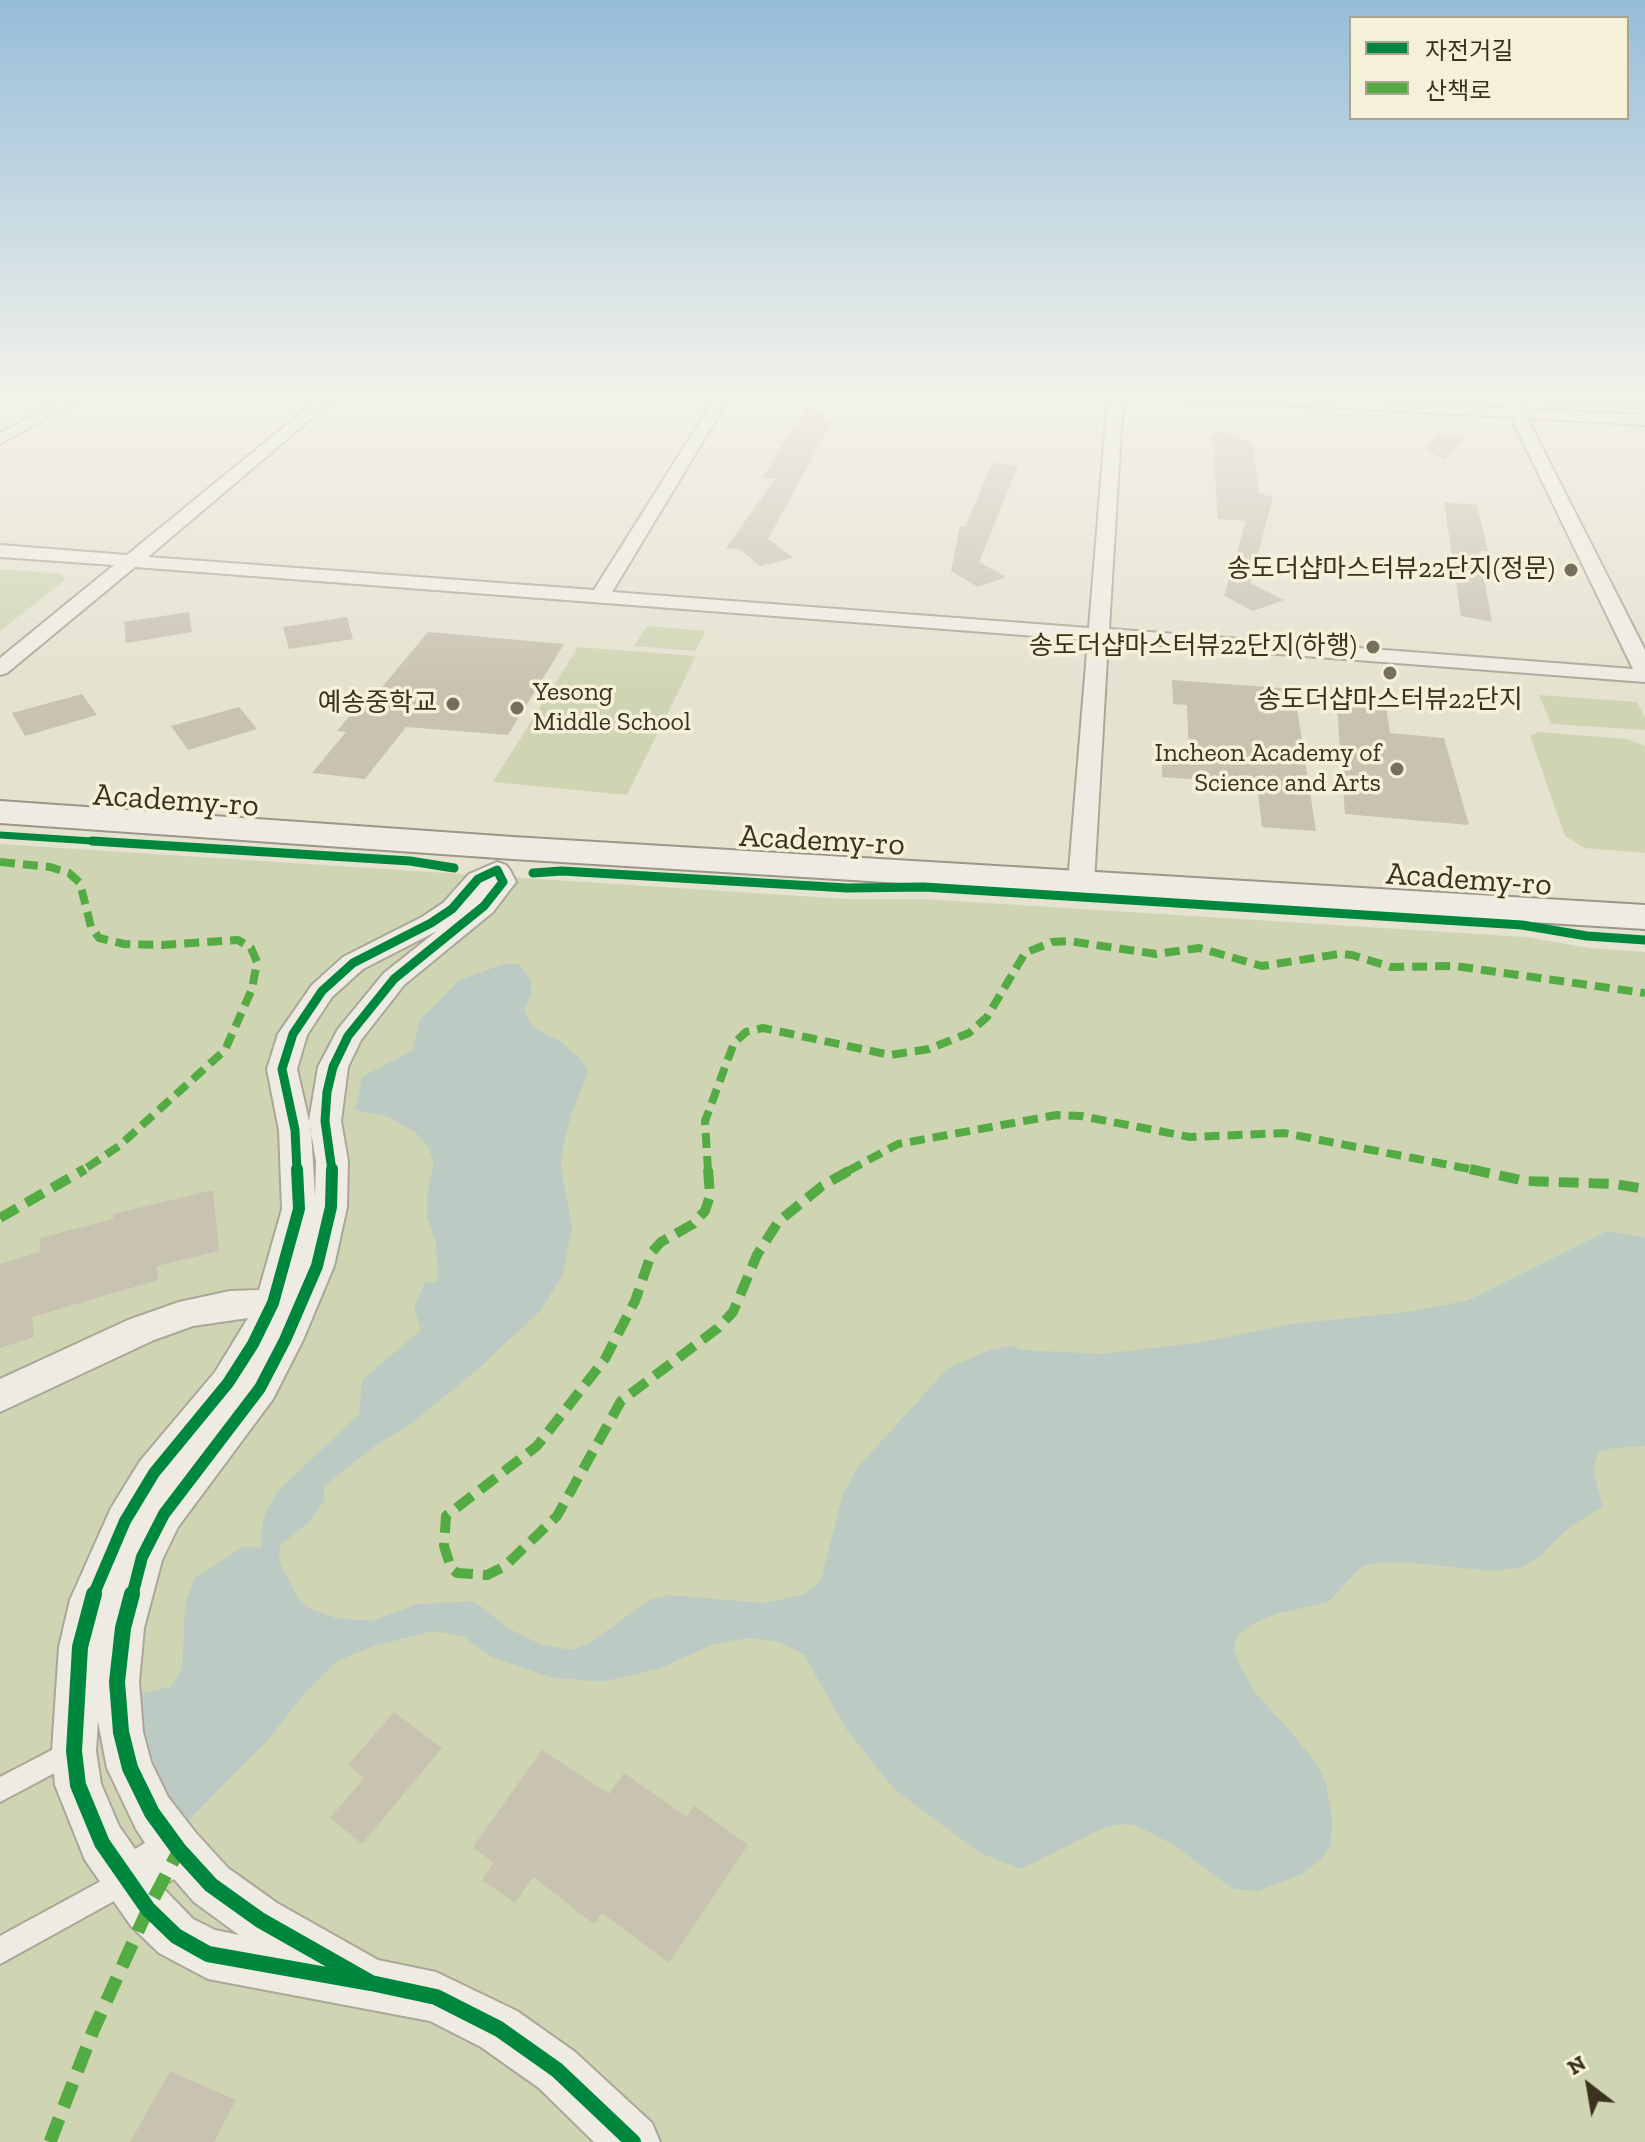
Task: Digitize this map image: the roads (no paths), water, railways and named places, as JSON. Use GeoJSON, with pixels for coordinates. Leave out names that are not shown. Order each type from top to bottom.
{"type":"FeatureCollection","features":[{"type":"Feature","properties":{"kind":"main road","name":"Academy-ro"},"geometry":{"type":"LineString","coordinates":[[0,790],[528,824],[1645,917]]}},
{"type":"Feature","properties":{"kind":"main road","name":"Academy-ro"},"geometry":{"type":"LineString","coordinates":[[0,812],[505,859],[1082,869],[1645,891]]}},
{"type":"Feature","properties":{"kind":"street"},"geometry":{"type":"LineString","coordinates":[[0,669],[218,490]]}},
{"type":"Feature","properties":{"kind":"street"},"geometry":{"type":"LineString","coordinates":[[600,596],[665,490]]}},
{"type":"Feature","properties":{"kind":"street"},"geometry":{"type":"LineString","coordinates":[[1082,869],[1109,490]]}},
{"type":"Feature","properties":{"kind":"street"},"geometry":{"type":"LineString","coordinates":[[1555,490],[1645,674]]}},
{"type":"Feature","properties":{"kind":"street"},"geometry":{"type":"LineString","coordinates":[[0,551],[1645,674]]}},
{"type":"Feature","properties":{"kind":"street"},"geometry":{"type":"LineString","coordinates":[[371,1983],[260,1920],[211,1885],[179,1850],[152,1813],[130,1768],[121,1732],[117,1682],[123,1628],[142,1557],[164,1514],[260,1388],[288,1303],[299,1209],[295,1130],[282,1069],[293,1034],[322,991],[353,963],[452,909],[478,879],[505,859]]}},
{"type":"Feature","properties":{"kind":"street"},"geometry":{"type":"LineString","coordinates":[[505,859],[503,882],[484,906],[394,979],[348,1036],[333,1067],[325,1121],[332,1161],[331,1207],[317,1266],[253,1344],[228,1383],[154,1473],[125,1521],[91,1600],[80,1647],[74,1751],[78,1785],[102,1843],[148,1909],[176,1936],[208,1954],[436,1997],[499,2029],[557,2070],[633,2142]]}},
{"type":"Feature","properties":{"kind":"street"},"geometry":{"type":"LineString","coordinates":[[353,963],[394,979]]}},
{"type":"Feature","properties":{"kind":"street"},"geometry":{"type":"LineString","coordinates":[[293,1034],[348,1036]]}},
{"type":"Feature","properties":{"kind":"street"},"geometry":{"type":"LineString","coordinates":[[0,1396],[141,1330],[191,1312],[230,1305],[288,1303]]}},
{"type":"Feature","properties":{"kind":"street"},"geometry":{"type":"LineString","coordinates":[[74,1751],[121,1732]]}},
{"type":"Feature","properties":{"kind":"street"},"geometry":{"type":"LineString","coordinates":[[126,1880],[179,1850]]}},
{"type":"Feature","properties":{"kind":"lane"},"geometry":{"type":"LineString","coordinates":[[0,1790],[74,1751]]}},
{"type":"Feature","properties":{"kind":"lane"},"geometry":{"type":"LineString","coordinates":[[0,1951],[126,1880]]}},
{"type":"Feature","properties":{"kind":"place","name":"송도더샵마스터뷰22단지(정문)"},"geometry":{"type":"Point","coordinates":[1571,570]}},
{"type":"Feature","properties":{"kind":"place","name":"송도더샵마스터뷰22단지(하행)"},"geometry":{"type":"Point","coordinates":[1373,647]}},
{"type":"Feature","properties":{"kind":"place","name":"송도더샵마스터뷰22단지"},"geometry":{"type":"Point","coordinates":[1390,673]}},
{"type":"Feature","properties":{"kind":"place","name":"예송중학교"},"geometry":{"type":"Point","coordinates":[453,704]}},
{"type":"Feature","properties":{"kind":"place","name":"Yesong Middle School"},"geometry":{"type":"Point","coordinates":[517,708]}},
{"type":"Feature","properties":{"kind":"place","name":"Incheon Academy of Science and Arts"},"geometry":{"type":"Point","coordinates":[1397,769]}}]}
